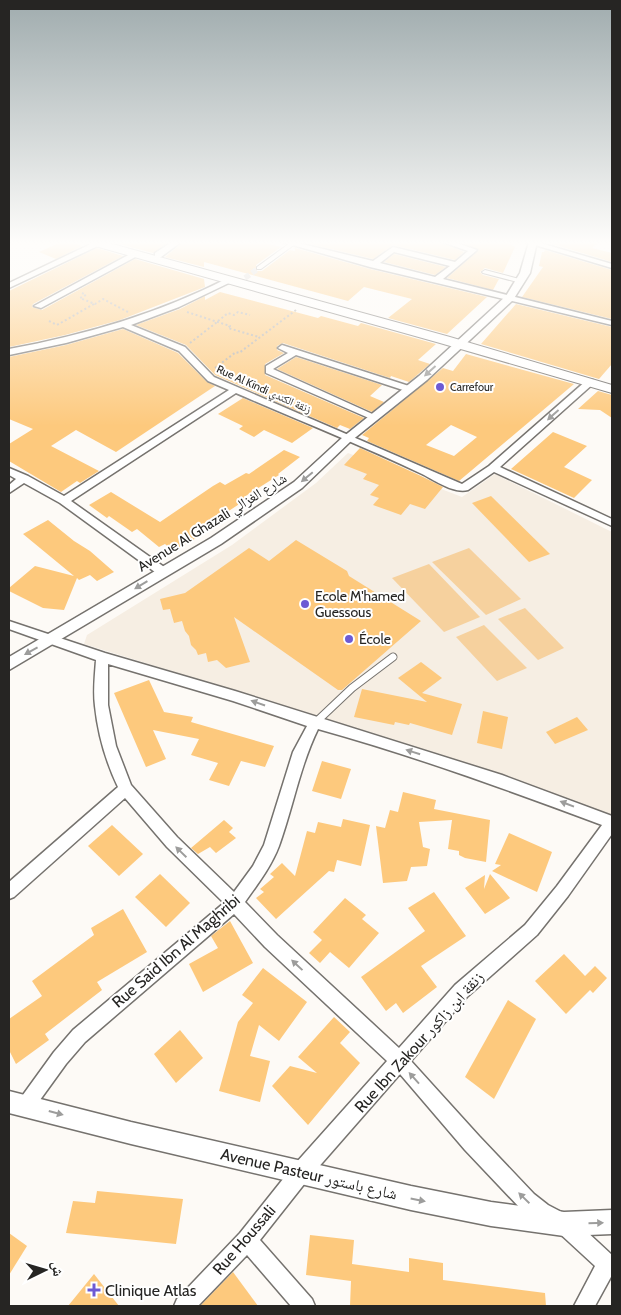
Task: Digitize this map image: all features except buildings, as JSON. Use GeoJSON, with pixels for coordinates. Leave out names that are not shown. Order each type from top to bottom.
{"type":"FeatureCollection","features":[{"type":"Feature","properties":{"kind":"main road"},"geometry":{"type":"LineString","coordinates":[[315,303],[612,380]]}},
{"type":"Feature","properties":{"kind":"main road"},"geometry":{"type":"LineString","coordinates":[[330,303],[463,341],[612,389]]}},
{"type":"Feature","properties":{"kind":"street"},"geometry":{"type":"LineString","coordinates":[[38,306],[43,303]]}},
{"type":"Feature","properties":{"kind":"street"},"geometry":{"type":"LineString","coordinates":[[9,352],[51,344],[124,325],[180,303]]}},
{"type":"Feature","properties":{"kind":"street","name":"Avenue Al Ghazali شارع الغزالي"},"geometry":{"type":"LineString","coordinates":[[9,664],[54,639],[278,500],[320,466],[347,439],[409,389],[504,303]]}},
{"type":"Feature","properties":{"kind":"street"},"geometry":{"type":"LineString","coordinates":[[532,303],[612,323]]}},
{"type":"Feature","properties":{"kind":"street","name":"Rue Al Kindi زنقة الكندي"},"geometry":{"type":"LineString","coordinates":[[124,325],[182,349],[189,354],[200,371],[205,375],[235,390],[347,439],[378,450],[460,487],[468,487],[493,468],[590,382]]}},
{"type":"Feature","properties":{"kind":"street"},"geometry":{"type":"LineString","coordinates":[[282,348],[409,389]]}},
{"type":"Feature","properties":{"kind":"street"},"geometry":{"type":"LineString","coordinates":[[294,353],[268,370],[283,379],[374,417]]}},
{"type":"Feature","properties":{"kind":"street"},"geometry":{"type":"LineString","coordinates":[[64,501],[235,390]]}},
{"type":"Feature","properties":{"kind":"street"},"geometry":{"type":"LineString","coordinates":[[493,468],[612,523]]}},
{"type":"Feature","properties":{"kind":"street"},"geometry":{"type":"LineString","coordinates":[[9,471],[64,501],[163,572]]}},
{"type":"Feature","properties":{"kind":"street"},"geometry":{"type":"LineString","coordinates":[[9,490],[24,478]]}},
{"type":"Feature","properties":{"kind":"street"},"geometry":{"type":"LineString","coordinates":[[9,625],[502,781],[612,822]]}},
{"type":"Feature","properties":{"kind":"street"},"geometry":{"type":"LineString","coordinates":[[102,656],[101,705],[109,746],[116,768],[126,789],[172,842],[271,941],[399,1060],[527,1201],[541,1212],[564,1224],[609,1267],[584,1306]]}},
{"type":"Feature","properties":{"kind":"street","name":"Rue Said Ibn Al Maghribi"},"geometry":{"type":"LineString","coordinates":[[18,1103],[79,1036],[235,903],[258,872],[268,853],[300,752],[315,723]]}},
{"type":"Feature","properties":{"kind":"street"},"geometry":{"type":"LineString","coordinates":[[9,892],[126,789]]}},
{"type":"Feature","properties":{"kind":"street","name":"Rue Ibn Zakour زنقة ابن زاكور"},"geometry":{"type":"LineString","coordinates":[[302,1172],[468,984],[532,929],[612,822]]}},
{"type":"Feature","properties":{"kind":"street","name":"Avenue Pasteur شارع باستور"},"geometry":{"type":"LineString","coordinates":[[18,1103],[131,1133],[411,1198],[491,1214],[564,1224],[612,1222]]}},
{"type":"Feature","properties":{"kind":"street","name":"Rue Houssali"},"geometry":{"type":"LineString","coordinates":[[184,1306],[247,1240],[302,1172]]}},
{"type":"Feature","properties":{"kind":"street"},"geometry":{"type":"LineString","coordinates":[[247,1240],[304,1306]]}},
{"type":"Feature","properties":{"kind":"lane"},"geometry":{"type":"LineString","coordinates":[[315,723],[347,691],[393,657]]}},
{"type":"Feature","properties":{"kind":"path"},"geometry":{"type":"LineString","coordinates":[[111,303],[144,318]]}},
{"type":"Feature","properties":{"kind":"path"},"geometry":{"type":"LineString","coordinates":[[205,375],[266,334],[303,303]]}},
{"type":"Feature","properties":{"kind":"path"},"geometry":{"type":"LineString","coordinates":[[49,321],[57,325],[95,304]]}},
{"type":"Feature","properties":{"kind":"path"},"geometry":{"type":"LineString","coordinates":[[172,307],[230,326],[228,328],[260,337]]}},
{"type":"Feature","properties":{"kind":"path"},"geometry":{"type":"LineString","coordinates":[[182,349],[228,313],[234,315],[238,312],[250,315]]}},
{"type":"Feature","properties":{"kind":"shaded area","name":"École"},"geometry":{"type":"Polygon","coordinates":[[[348,453],[462,497],[495,474],[612,532],[612,817],[553,794],[378,735],[84,644],[87,635],[232,545],[316,483],[348,453]]]}},
{"type":"Feature","properties":{"kind":"shaded area"},"geometry":{"type":"Polygon","coordinates":[[[469,548],[521,599],[486,615],[432,562],[469,548]]]}},
{"type":"Feature","properties":{"kind":"shaded area"},"geometry":{"type":"Polygon","coordinates":[[[429,564],[480,617],[444,632],[392,578],[429,564]]]}},
{"type":"Feature","properties":{"kind":"shaded area"},"geometry":{"type":"Polygon","coordinates":[[[525,608],[564,648],[538,660],[498,619],[525,608]]]}},
{"type":"Feature","properties":{"kind":"shaded area"},"geometry":{"type":"Polygon","coordinates":[[[484,625],[527,668],[497,681],[456,637],[484,625]]]}},
{"type":"Feature","properties":{"kind":"place","name":"Carrefour"},"geometry":{"type":"Point","coordinates":[440,387]}},
{"type":"Feature","properties":{"kind":"place","name":"Ecole M'hamed Guessous"},"geometry":{"type":"Point","coordinates":[305,604]}},
{"type":"Feature","properties":{"kind":"place","name":"École"},"geometry":{"type":"Point","coordinates":[349,639]}},
{"type":"Feature","properties":{"kind":"place","name":"Clinique Atlas"},"geometry":{"type":"Point","coordinates":[94,1290]}}]}
